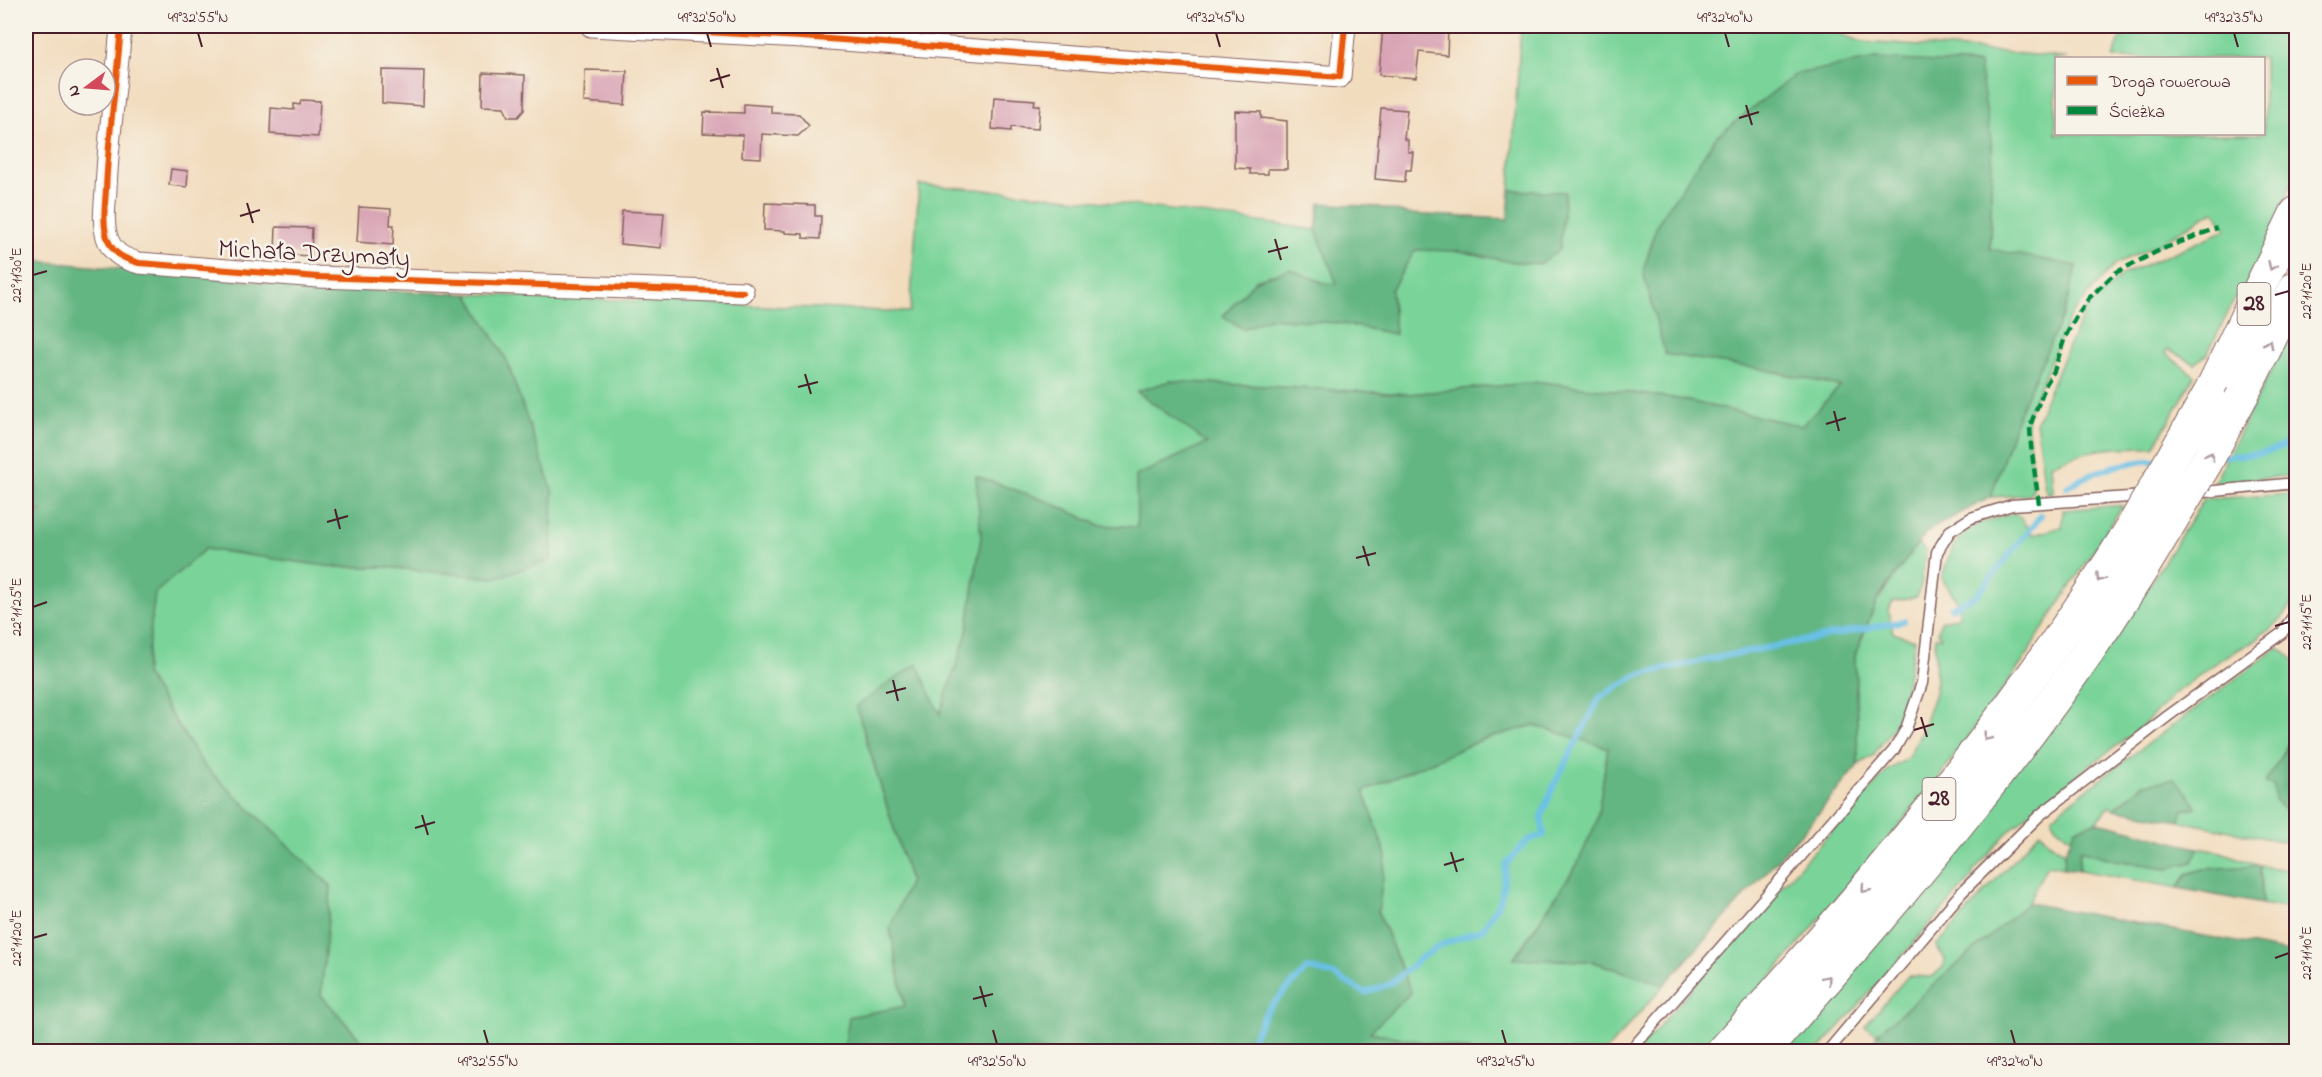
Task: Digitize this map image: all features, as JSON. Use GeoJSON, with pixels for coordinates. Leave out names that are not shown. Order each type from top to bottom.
{"type":"FeatureCollection","features":[{"type":"Feature","properties":{"kind":"main road","name":"28"},"geometry":{"type":"LineString","coordinates":[[1763,1052],[1886,912],[2009,760],[2068,682],[2145,536],[2209,394],[2265,283],[2296,213]]}},
{"type":"Feature","properties":{"kind":"main road","name":"28"},"geometry":{"type":"LineString","coordinates":[[1722,1052],[1846,912],[1948,788],[2064,633],[2206,463],[2296,287]]}},
{"type":"Feature","properties":{"kind":"street","name":"Michała Drzymały"},"geometry":{"type":"LineString","coordinates":[[121,26],[108,142],[105,220],[107,238],[114,251],[124,259],[139,263],[318,277],[743,292]]}},
{"type":"Feature","properties":{"kind":"street"},"geometry":{"type":"LineString","coordinates":[[591,26],[802,37],[1340,77],[1345,26]]}},
{"type":"Feature","properties":{"kind":"lane"},"geometry":{"type":"LineString","coordinates":[[2178,494],[2296,483]]}},
{"type":"Feature","properties":{"kind":"lane"},"geometry":{"type":"LineString","coordinates":[[1629,1052],[1894,750],[1915,708],[1922,683],[1937,552],[1950,531],[1971,518],[2012,506],[2167,495]]}},
{"type":"Feature","properties":{"kind":"lane"},"geometry":{"type":"LineString","coordinates":[[1827,1052],[1961,893],[2040,815],[2168,716],[2282,633],[2296,612]]}},
{"type":"Feature","properties":{"kind":"green space"},"geometry":{"type":"Polygon","coordinates":[[[1521,26],[1817,26],[1862,42],[2056,57],[2055,135],[2265,135],[2265,57],[2113,57],[2125,26],[2296,26],[2296,174],[2244,295],[2240,289],[2207,354],[2195,364],[2168,349],[2165,353],[2195,376],[2154,447],[2127,447],[2089,452],[2051,465],[2053,491],[2050,495],[2045,489],[2036,422],[2065,353],[2087,309],[2122,275],[2226,230],[2215,210],[2159,244],[2115,264],[2070,316],[2027,415],[2033,490],[2027,495],[1991,497],[2017,417],[1990,249],[1992,147],[1766,370],[1841,386],[1802,426],[1674,398],[1541,382],[1409,394],[1170,381],[1137,392],[1208,443],[1138,527],[1099,525],[1049,502],[977,476],[981,537],[967,633],[940,715],[856,706],[910,881],[890,928],[905,1007],[850,1017],[844,1051],[394,1052],[365,1045],[321,995],[331,886],[204,766],[145,674],[155,593],[205,549],[334,567],[384,567],[523,407],[506,359],[468,294],[910,312],[919,185],[1068,198],[1316,230],[1337,284],[1324,283],[1290,269],[1256,280],[1223,316],[1243,329],[1269,318],[1338,323],[1395,334],[1391,290],[1415,249],[1460,251],[1507,261],[1540,264],[1565,193],[1510,190],[1521,26]]]}},
{"type":"Feature","properties":{"kind":"green space"},"geometry":{"type":"Polygon","coordinates":[[[1875,59],[1979,64],[1992,147],[1990,249],[2077,266],[2064,313],[2017,417],[1991,497],[1927,531],[1878,598],[1855,655],[1858,765],[1807,827],[1664,985],[1591,961],[1514,959],[1577,865],[1597,821],[1608,748],[1534,725],[1481,740],[1364,791],[1386,856],[1378,912],[1411,992],[1370,1032],[1472,1051],[844,1051],[849,1017],[905,1006],[890,928],[910,881],[856,706],[917,664],[940,714],[967,633],[981,537],[976,476],[1049,502],[1099,525],[1137,527],[1136,476],[1207,443],[1137,391],[1170,381],[1409,394],[1541,382],[1674,398],[1802,426],[1840,386],[1766,370],[1665,354],[1643,272],[1657,224],[1716,137],[1796,74],[1875,59]]]}},
{"type":"Feature","properties":{"kind":"green space"},"geometry":{"type":"Polygon","coordinates":[[[1510,190],[1565,192],[1560,249],[1540,264],[1507,261],[1460,251],[1415,250],[1391,290],[1395,334],[1338,323],[1269,318],[1243,329],[1223,316],[1256,280],[1290,269],[1324,283],[1337,284],[1316,230],[1320,203],[1378,207],[1409,214],[1508,219],[1510,190]]]}},
{"type":"Feature","properties":{"kind":"green space"},"geometry":{"type":"Polygon","coordinates":[[[26,260],[326,288],[468,294],[506,359],[553,492],[551,560],[494,578],[384,567],[334,567],[205,549],[155,593],[145,674],[204,766],[331,886],[321,995],[365,1045],[394,1051],[26,1051],[26,513],[42,512],[26,503],[26,260]]]}},
{"type":"Feature","properties":{"kind":"green space"},"geometry":{"type":"Polygon","coordinates":[[[2296,321],[2296,475],[2214,483],[2296,321]]]}},
{"type":"Feature","properties":{"kind":"green space"},"geometry":{"type":"Polygon","coordinates":[[[2296,494],[2296,598],[2283,617],[2259,638],[2223,658],[2175,693],[2139,729],[2082,771],[2004,836],[1973,872],[1972,877],[1818,1051],[1780,1052],[2106,648],[2112,644],[2204,499],[2296,494]]]}},
{"type":"Feature","properties":{"kind":"green space"},"geometry":{"type":"Polygon","coordinates":[[[2123,505],[2029,653],[1937,780],[1750,1002],[1705,1051],[1637,1052],[1767,902],[1888,770],[1907,759],[1922,730],[1936,690],[1935,637],[1941,637],[1938,632],[1941,621],[1958,617],[1957,601],[1942,578],[1947,561],[1958,539],[1965,532],[1984,522],[2014,513],[2020,517],[2033,535],[2062,527],[2063,510],[2123,505]]]}},
{"type":"Feature","properties":{"kind":"green space"},"geometry":{"type":"Polygon","coordinates":[[[1918,543],[1926,551],[1921,585],[1916,597],[1893,602],[1888,610],[1893,633],[1915,640],[1900,717],[1874,755],[1858,765],[1855,655],[1877,601],[1918,543]]]}},
{"type":"Feature","properties":{"kind":"green space"},"geometry":{"type":"Polygon","coordinates":[[[2277,648],[2296,662],[2296,731],[2265,783],[2274,784],[2296,819],[2296,844],[2179,821],[2183,810],[2196,807],[2144,784],[2114,809],[2108,807],[2097,822],[2076,828],[2072,839],[2055,826],[2052,817],[2277,648]]]}},
{"type":"Feature","properties":{"kind":"green space"},"geometry":{"type":"Polygon","coordinates":[[[1534,725],[1608,747],[1597,821],[1577,865],[1514,958],[1591,961],[1664,985],[1606,1051],[1472,1051],[1369,1032],[1411,992],[1378,912],[1386,856],[1364,791],[1481,740],[1534,725]]]}},
{"type":"Feature","properties":{"kind":"green space"},"geometry":{"type":"Polygon","coordinates":[[[2296,731],[2296,819],[2275,802],[2274,785],[2265,783],[2296,731]]]}},
{"type":"Feature","properties":{"kind":"green space"},"geometry":{"type":"Polygon","coordinates":[[[2174,779],[2196,807],[2183,810],[2179,821],[2114,809],[2144,784],[2174,779]]]}},
{"type":"Feature","properties":{"kind":"green space"},"geometry":{"type":"Polygon","coordinates":[[[2097,822],[2198,848],[2192,862],[2167,868],[2115,860],[2080,850],[2079,870],[2064,868],[2065,852],[2076,828],[2097,822]]]}},
{"type":"Feature","properties":{"kind":"green space"},"geometry":{"type":"Polygon","coordinates":[[[2040,831],[2050,844],[2065,852],[2064,868],[2047,865],[2028,903],[1878,1034],[1905,1045],[1910,1051],[1871,1051],[1877,1034],[1865,1026],[1908,976],[1932,977],[1943,967],[1945,959],[1936,946],[2040,831]]]}},
{"type":"Feature","properties":{"kind":"green space"},"geometry":{"type":"Polygon","coordinates":[[[2198,848],[2221,852],[2260,866],[2296,871],[2296,910],[2262,904],[2260,867],[2187,874],[2178,888],[2079,870],[2080,850],[2115,860],[2167,868],[2192,862],[2198,848]]]}},
{"type":"Feature","properties":{"kind":"green space"},"geometry":{"type":"Polygon","coordinates":[[[2260,866],[2262,904],[2178,888],[2187,874],[2203,869],[2260,866]]]}},
{"type":"Feature","properties":{"kind":"green space"},"geometry":{"type":"Polygon","coordinates":[[[2028,903],[2296,953],[2296,1051],[1910,1052],[1905,1045],[1877,1034],[2028,903]]]}},
{"type":"Feature","properties":{"kind":"building"},"geometry":{"type":"Polygon","coordinates":[[[1383,26],[1448,29],[1447,55],[1419,52],[1416,78],[1379,75],[1383,26]]]}},
{"type":"Feature","properties":{"kind":"building"},"geometry":{"type":"Polygon","coordinates":[[[382,70],[424,71],[423,106],[382,103],[382,70]]]}},
{"type":"Feature","properties":{"kind":"building"},"geometry":{"type":"Polygon","coordinates":[[[585,70],[627,71],[625,105],[584,102],[585,70]]]}},
{"type":"Feature","properties":{"kind":"building"},"geometry":{"type":"Polygon","coordinates":[[[483,73],[525,75],[524,110],[518,117],[508,117],[504,107],[482,106],[483,73]]]}},
{"type":"Feature","properties":{"kind":"building"},"geometry":{"type":"Polygon","coordinates":[[[994,97],[1035,100],[1034,105],[1040,105],[1038,129],[1011,127],[1011,131],[992,129],[994,97]]]}},
{"type":"Feature","properties":{"kind":"building"},"geometry":{"type":"Polygon","coordinates":[[[301,100],[320,101],[318,137],[270,134],[271,108],[294,110],[294,104],[300,105],[301,100]]]}},
{"type":"Feature","properties":{"kind":"building"},"geometry":{"type":"Polygon","coordinates":[[[744,104],[771,106],[771,113],[799,114],[809,126],[798,136],[762,134],[761,158],[742,157],[743,135],[703,133],[704,112],[744,113],[744,104]]]}},
{"type":"Feature","properties":{"kind":"building"},"geometry":{"type":"Polygon","coordinates":[[[1381,108],[1407,110],[1404,139],[1408,140],[1408,152],[1413,152],[1411,170],[1406,170],[1405,182],[1375,179],[1381,108]]]}},
{"type":"Feature","properties":{"kind":"building"},"geometry":{"type":"Polygon","coordinates":[[[1235,111],[1261,112],[1261,118],[1287,121],[1287,169],[1268,169],[1268,174],[1250,174],[1250,169],[1235,168],[1235,111]]]}},
{"type":"Feature","properties":{"kind":"building"},"geometry":{"type":"Polygon","coordinates":[[[171,169],[188,171],[187,187],[169,185],[171,169]]]}},
{"type":"Feature","properties":{"kind":"building"},"geometry":{"type":"Polygon","coordinates":[[[765,203],[815,205],[815,216],[821,216],[820,239],[803,238],[803,234],[785,233],[785,231],[764,230],[765,203]]]}},
{"type":"Feature","properties":{"kind":"building"},"geometry":{"type":"Polygon","coordinates":[[[359,207],[391,209],[390,225],[394,225],[393,245],[357,242],[359,207]]]}},
{"type":"Feature","properties":{"kind":"building"},"geometry":{"type":"Polygon","coordinates":[[[622,211],[664,213],[661,248],[620,244],[622,211]]]}},
{"type":"Feature","properties":{"kind":"building"},"geometry":{"type":"Polygon","coordinates":[[[276,227],[312,228],[311,256],[275,254],[276,227]]]}},
{"type":"Feature","properties":{"kind":"waterway"},"geometry":{"type":"LineString","coordinates":[[2222,456],[2272,451],[2289,442],[2296,435]]}},
{"type":"Feature","properties":{"kind":"waterway"},"geometry":{"type":"LineString","coordinates":[[2067,487],[2090,475],[2111,468],[2158,460]]}},
{"type":"Feature","properties":{"kind":"waterway"},"geometry":{"type":"LineString","coordinates":[[1951,608],[1978,594],[2041,515]]}},
{"type":"Feature","properties":{"kind":"waterway"},"geometry":{"type":"LineString","coordinates":[[1231,1052],[1251,1041],[1267,1010],[1308,968],[1334,975],[1365,993],[1390,984],[1422,957],[1443,944],[1483,929],[1501,899],[1506,864],[1528,840],[1544,835],[1541,817],[1554,785],[1600,697],[1637,675],[1904,621]]}},
{"type":"Feature","properties":{"kind":"marked path"},"geometry":{"type":"LineString","coordinates":[[2039,504],[2030,426],[2046,384],[2054,371],[2065,337],[2076,317],[2089,298],[2115,273],[2160,250],[2217,228]]}},
{"type":"Feature","properties":{"kind":"cycle path"},"geometry":{"type":"LineString","coordinates":[[121,26],[104,222],[110,245],[125,258],[139,263],[318,277],[743,292]]}},
{"type":"Feature","properties":{"kind":"cycle path"},"geometry":{"type":"LineString","coordinates":[[591,26],[802,37],[1340,77],[1345,26]]}}]}
